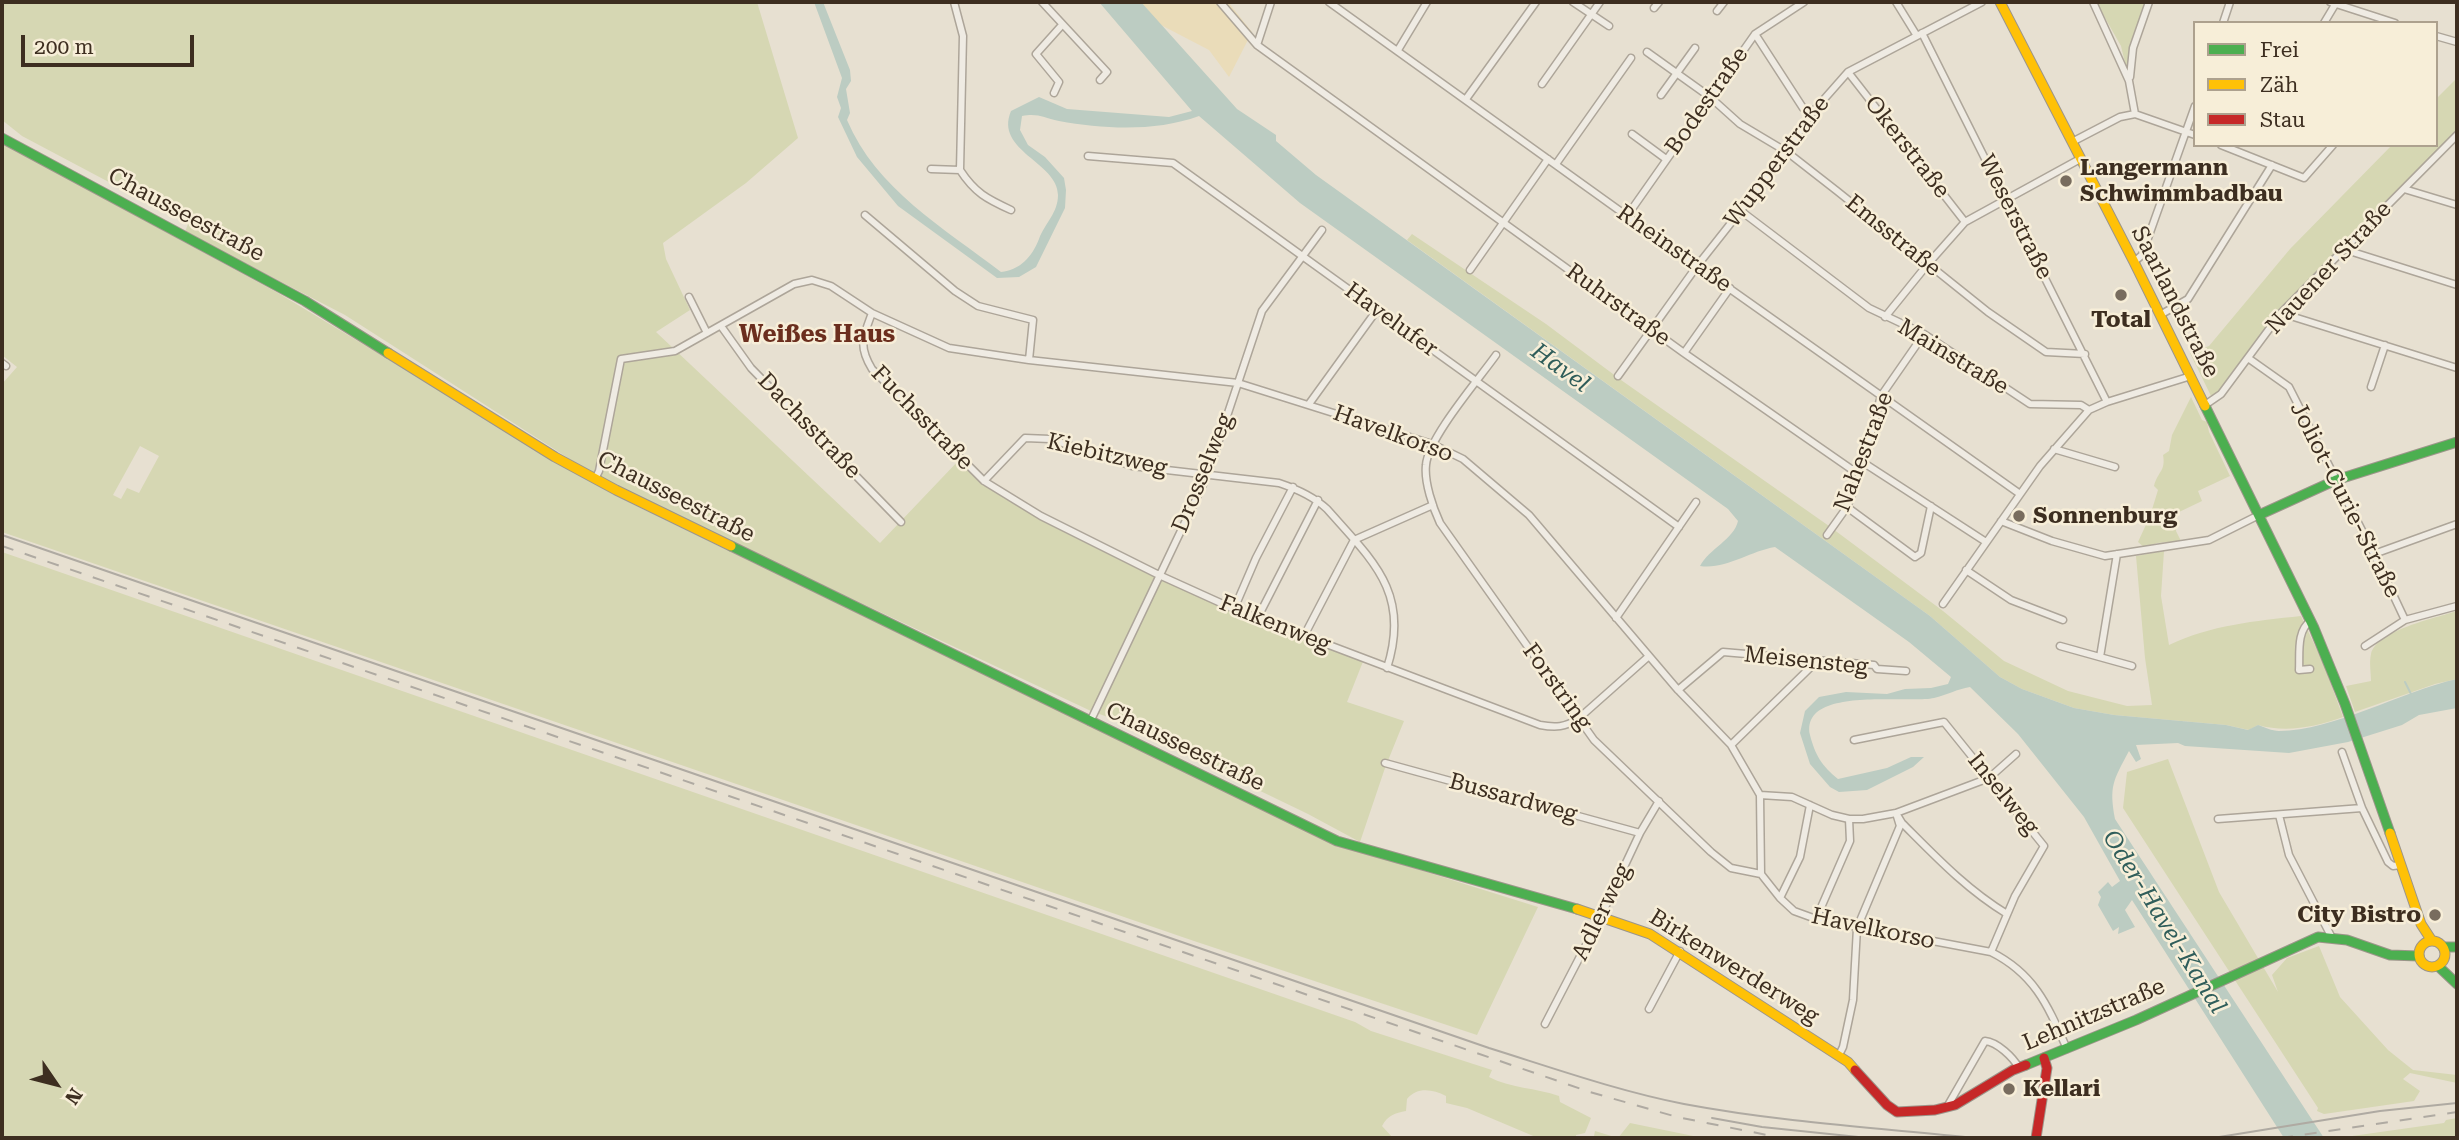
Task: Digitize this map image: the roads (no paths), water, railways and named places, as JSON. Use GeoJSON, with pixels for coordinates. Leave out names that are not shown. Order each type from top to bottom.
{"type":"FeatureCollection","features":[{"type":"Feature","properties":{"kind":"street"},"geometry":{"type":"LineString","coordinates":[[954,2],[963,36],[960,170],[972,188],[988,200],[1012,210]]}},
{"type":"Feature","properties":{"kind":"street"},"geometry":{"type":"LineString","coordinates":[[1042,2],[1107,72],[1100,80]]}},
{"type":"Feature","properties":{"kind":"street","name":"Ruhrstraße"},"geometry":{"type":"LineString","coordinates":[[1220,2],[1257,45],[1684,353],[1852,469],[1864,463],[1986,542]]}},
{"type":"Feature","properties":{"kind":"street"},"geometry":{"type":"LineString","coordinates":[[1257,45],[1271,2]]}},
{"type":"Feature","properties":{"kind":"street","name":"Rheinstraße"},"geometry":{"type":"LineString","coordinates":[[1329,2],[2020,494]]}},
{"type":"Feature","properties":{"kind":"street"},"geometry":{"type":"LineString","coordinates":[[1398,50],[1427,2]]}},
{"type":"Feature","properties":{"kind":"street"},"geometry":{"type":"LineString","coordinates":[[1466,99],[1536,2]]}},
{"type":"Feature","properties":{"kind":"street"},"geometry":{"type":"LineString","coordinates":[[1573,2],[1609,26]]}},
{"type":"Feature","properties":{"kind":"street"},"geometry":{"type":"LineString","coordinates":[[1542,84],[1600,2]]}},
{"type":"Feature","properties":{"kind":"street"},"geometry":{"type":"LineString","coordinates":[[1717,11],[1724,2]]}},
{"type":"Feature","properties":{"kind":"street","name":"Bodestraße"},"geometry":{"type":"LineString","coordinates":[[1627,216],[1755,34],[1803,2]]}},
{"type":"Feature","properties":{"kind":"street","name":"Weserstraße"},"geometry":{"type":"LineString","coordinates":[[1896,2],[1919,34],[2006,198],[2108,402]]}},
{"type":"Feature","properties":{"kind":"street","name":"Wupperstraße"},"geometry":{"type":"LineString","coordinates":[[1618,376],[1697,266],[1787,152],[1811,114],[1848,72],[1982,2]]}},
{"type":"Feature","properties":{"kind":"street","name":"Saarlandstraße"},"geometry":{"type":"LineString","coordinates":[[2000,2],[2134,262],[2311,621],[2362,750],[2400,865]]}},
{"type":"Feature","properties":{"kind":"street"},"geometry":{"type":"LineString","coordinates":[[2093,2],[2129,81],[2135,114]]}},
{"type":"Feature","properties":{"kind":"street"},"geometry":{"type":"LineString","coordinates":[[2129,81],[2133,48],[2149,2]]}},
{"type":"Feature","properties":{"kind":"street"},"geometry":{"type":"LineString","coordinates":[[2224,21],[2230,2]]}},
{"type":"Feature","properties":{"kind":"street"},"geometry":{"type":"LineString","coordinates":[[2325,21],[2333,3],[2389,21]]}},
{"type":"Feature","properties":{"kind":"street"},"geometry":{"type":"LineString","coordinates":[[1054,93],[1059,82],[1036,54],[1062,25]]}},
{"type":"Feature","properties":{"kind":"street"},"geometry":{"type":"LineString","coordinates":[[1755,34],[1803,108],[1811,114]]}},
{"type":"Feature","properties":{"kind":"street"},"geometry":{"type":"LineString","coordinates":[[2438,37],[2457,42]]}},
{"type":"Feature","properties":{"kind":"street"},"geometry":{"type":"LineString","coordinates":[[1661,95],[1695,48]]}},
{"type":"Feature","properties":{"kind":"street","name":"Emsstraße"},"geometry":{"type":"LineString","coordinates":[[1647,52],[1710,97],[1740,124],[1787,152],[1927,265],[2046,352],[2085,354]]}},
{"type":"Feature","properties":{"kind":"street"},"geometry":{"type":"LineString","coordinates":[[1556,164],[1632,58]]}},
{"type":"Feature","properties":{"kind":"street","name":"Okerstraße"},"geometry":{"type":"LineString","coordinates":[[1848,72],[1965,222]]}},
{"type":"Feature","properties":{"kind":"street"},"geometry":{"type":"LineString","coordinates":[[2134,262],[2142,255],[2193,112]]}},
{"type":"Feature","properties":{"kind":"street"},"geometry":{"type":"LineString","coordinates":[[2072,142],[2120,117],[2135,114],[2193,134]]}},
{"type":"Feature","properties":{"kind":"street"},"geometry":{"type":"LineString","coordinates":[[1632,134],[1666,159]]}},
{"type":"Feature","properties":{"kind":"street","name":"Nauener Straße"},"geometry":{"type":"LineString","coordinates":[[2205,405],[2221,394],[2281,313],[2457,135]]}},
{"type":"Feature","properties":{"kind":"street","name":"Chausseestraße"},"geometry":{"type":"LineString","coordinates":[[2,138],[305,301],[595,479],[1267,808],[1337,841],[1357,847]]}},
{"type":"Feature","properties":{"kind":"street"},"geometry":{"type":"LineString","coordinates":[[2226,147],[2304,178],[2331,147]]}},
{"type":"Feature","properties":{"kind":"street"},"geometry":{"type":"LineString","coordinates":[[2241,153],[2245,147]]}},
{"type":"Feature","properties":{"kind":"street","name":"Havelufer"},"geometry":{"type":"LineString","coordinates":[[1088,156],[1173,163],[1679,527]]}},
{"type":"Feature","properties":{"kind":"street"},"geometry":{"type":"LineString","coordinates":[[1469,270],[1548,159]]}},
{"type":"Feature","properties":{"kind":"street"},"geometry":{"type":"LineString","coordinates":[[1885,317],[1965,222],[2080,159]]}},
{"type":"Feature","properties":{"kind":"street"},"geometry":{"type":"LineString","coordinates":[[2160,315],[2188,299],[2272,165]]}},
{"type":"Feature","properties":{"kind":"street"},"geometry":{"type":"LineString","coordinates":[[931,169],[960,170]]}},
{"type":"Feature","properties":{"kind":"street"},"geometry":{"type":"LineString","coordinates":[[2404,188],[2457,205]]}},
{"type":"Feature","properties":{"kind":"street","name":"Mainstraße"},"geometry":{"type":"LineString","coordinates":[[1741,211],[1869,307],[1924,334],[2030,404],[2081,405],[2089,410]]}},
{"type":"Feature","properties":{"kind":"street"},"geometry":{"type":"LineString","coordinates":[[865,215],[978,306],[1033,320],[1029,360]]}},
{"type":"Feature","properties":{"kind":"street","name":"Drosselweg"},"geometry":{"type":"LineString","coordinates":[[1090,722],[1206,476],[1262,311],[1322,230]]}},
{"type":"Feature","properties":{"kind":"street"},"geometry":{"type":"LineString","coordinates":[[2343,249],[2457,285]]}},
{"type":"Feature","properties":{"kind":"street","name":"Havelkorso"},"geometry":{"type":"LineString","coordinates":[[595,479],[599,471],[621,359],[675,351],[794,284],[812,280],[831,286],[872,313],[949,348],[1029,360],[1238,383],[1432,444],[1463,458],[1529,515],[1678,690],[1731,745],[1760,795],[1761,874],[1780,898],[1794,911],[1816,919],[1991,952],[2020,970],[2045,999],[2067,1049]]}},
{"type":"Feature","properties":{"kind":"street"},"geometry":{"type":"LineString","coordinates":[[1684,353],[1730,288]]}},
{"type":"Feature","properties":{"kind":"street"},"geometry":{"type":"LineString","coordinates":[[689,297],[707,333]]}},
{"type":"Feature","properties":{"kind":"street"},"geometry":{"type":"LineString","coordinates":[[1309,404],[1377,310]]}},
{"type":"Feature","properties":{"kind":"street","name":"Fuchsstraße"},"geometry":{"type":"LineString","coordinates":[[872,313],[863,339],[864,355],[872,369],[984,481]]}},
{"type":"Feature","properties":{"kind":"street"},"geometry":{"type":"LineString","coordinates":[[2281,313],[2457,368]]}},
{"type":"Feature","properties":{"kind":"street","name":"Dachsstraße"},"geometry":{"type":"LineString","coordinates":[[721,327],[751,368],[901,522]]}},
{"type":"Feature","properties":{"kind":"street","name":"Nahestraße"},"geometry":{"type":"LineString","coordinates":[[1827,535],[1847,506],[1864,463],[1881,396],[1924,334]]}},
{"type":"Feature","properties":{"kind":"street"},"geometry":{"type":"LineString","coordinates":[[2371,387],[2385,345]]}},
{"type":"Feature","properties":{"kind":"street"},"geometry":{"type":"LineString","coordinates":[[1432,444],[1496,355]]}},
{"type":"Feature","properties":{"kind":"street","name":"Joliot-Curie-Straße"},"geometry":{"type":"LineString","coordinates":[[2248,358],[2289,387],[2405,620]]}},
{"type":"Feature","properties":{"kind":"street"},"geometry":{"type":"LineString","coordinates":[[1942,604],[2054,449],[2089,410],[2191,376]]}},
{"type":"Feature","properties":{"kind":"street","name":"Kiebitzweg"},"geometry":{"type":"LineString","coordinates":[[984,481],[1025,438],[1050,439],[1132,466],[1279,483],[1318,500]]}},
{"type":"Feature","properties":{"kind":"street"},"geometry":{"type":"LineString","coordinates":[[2001,521],[2032,534],[2105,556],[2208,540],[2336,480],[2457,442]]}},
{"type":"Feature","properties":{"kind":"street","name":"Forstring"},"geometry":{"type":"LineString","coordinates":[[1432,444],[1426,465],[1433,506],[1448,534],[1594,740],[1711,852],[1731,868],[1761,874]]}},
{"type":"Feature","properties":{"kind":"street"},"geometry":{"type":"LineString","coordinates":[[2054,449],[2115,467]]}},
{"type":"Feature","properties":{"kind":"street","name":"Falkenweg"},"geometry":{"type":"LineString","coordinates":[[984,481],[1041,516],[1159,575],[1257,619],[1540,725],[1556,728],[1578,719]]}},
{"type":"Feature","properties":{"kind":"street"},"geometry":{"type":"LineString","coordinates":[[1234,609],[1256,558],[1293,487]]}},
{"type":"Feature","properties":{"kind":"street"},"geometry":{"type":"LineString","coordinates":[[1257,619],[1318,500],[1383,575],[1392,599],[1394,646],[1387,668]]}},
{"type":"Feature","properties":{"kind":"street"},"geometry":{"type":"LineString","coordinates":[[1616,618],[1696,502]]}},
{"type":"Feature","properties":{"kind":"street"},"geometry":{"type":"LineString","coordinates":[[1304,636],[1354,540],[1433,506]]}},
{"type":"Feature","properties":{"kind":"street"},"geometry":{"type":"LineString","coordinates":[[1847,506],[1915,557],[1921,553],[1931,506]]}},
{"type":"Feature","properties":{"kind":"street"},"geometry":{"type":"LineString","coordinates":[[2374,554],[2457,524]]}},
{"type":"Feature","properties":{"kind":"street"},"geometry":{"type":"LineString","coordinates":[[2100,657],[2117,555]]}},
{"type":"Feature","properties":{"kind":"street"},"geometry":{"type":"LineString","coordinates":[[1966,570],[2011,600],[2063,621]]}},
{"type":"Feature","properties":{"kind":"street"},"geometry":{"type":"LineString","coordinates":[[2365,646],[2405,620],[2457,606]]}},
{"type":"Feature","properties":{"kind":"street"},"geometry":{"type":"LineString","coordinates":[[2310,670],[2299,670],[2303,628],[2311,621]]}},
{"type":"Feature","properties":{"kind":"street"},"geometry":{"type":"LineString","coordinates":[[2060,646],[2132,666]]}},
{"type":"Feature","properties":{"kind":"street","name":"Meisensteg"},"geometry":{"type":"LineString","coordinates":[[1678,690],[1723,652],[1874,665],[1877,669],[1906,671]]}},
{"type":"Feature","properties":{"kind":"street"},"geometry":{"type":"LineString","coordinates":[[1578,719],[1649,656]]}},
{"type":"Feature","properties":{"kind":"street"},"geometry":{"type":"LineString","coordinates":[[1731,745],[1818,660]]}},
{"type":"Feature","properties":{"kind":"street","name":"Inselweg"},"geometry":{"type":"LineString","coordinates":[[1854,740],[1944,722],[2044,846],[2007,914],[1991,952]]}},
{"type":"Feature","properties":{"kind":"street"},"geometry":{"type":"LineString","coordinates":[[2342,751],[2362,808],[2388,862],[2393,866],[2400,865],[2428,942],[2444,951],[2457,948]]}},
{"type":"Feature","properties":{"kind":"street"},"geometry":{"type":"LineString","coordinates":[[1760,795],[1792,797],[1832,815],[1863,819],[1896,813],[1989,778],[2016,754]]}},
{"type":"Feature","properties":{"kind":"street","name":"Bussardweg"},"geometry":{"type":"LineString","coordinates":[[1385,763],[1640,833]]}},
{"type":"Feature","properties":{"kind":"street","name":"Adlerweg"},"geometry":{"type":"LineString","coordinates":[[1545,1024],[1640,833],[1659,801]]}},
{"type":"Feature","properties":{"kind":"street"},"geometry":{"type":"LineString","coordinates":[[1780,898],[1800,857],[1810,805]]}},
{"type":"Feature","properties":{"kind":"street"},"geometry":{"type":"LineString","coordinates":[[2218,819],[2362,808]]}},
{"type":"Feature","properties":{"kind":"street"},"geometry":{"type":"LineString","coordinates":[[1896,813],[1902,823],[1965,885],[2007,914]]}},
{"type":"Feature","properties":{"kind":"street"},"geometry":{"type":"LineString","coordinates":[[1839,1055],[1853,1000],[1857,928],[1900,826],[1896,813]]}},
{"type":"Feature","properties":{"kind":"street"},"geometry":{"type":"LineString","coordinates":[[2278,815],[2289,855],[2331,936],[2351,940],[2388,954],[2419,956]]}},
{"type":"Feature","properties":{"kind":"street"},"geometry":{"type":"LineString","coordinates":[[1816,919],[1850,841],[1849,819]]}},
{"type":"Feature","properties":{"kind":"street","name":"Birkenwerderweg"},"geometry":{"type":"LineString","coordinates":[[1357,847],[1601,916],[1641,930],[1680,951],[1839,1055],[1897,1112],[1914,1113],[1947,1107]]}},
{"type":"Feature","properties":{"kind":"street","name":"Lehnitzstraße"},"geometry":{"type":"LineString","coordinates":[[1947,1107],[1962,1102],[2019,1068],[2191,995],[2311,940],[2331,936]]}},
{"type":"Feature","properties":{"kind":"street"},"geometry":{"type":"LineString","coordinates":[[2428,942],[2419,950],[2419,956],[2425,966],[2438,966],[2457,984]]}},
{"type":"Feature","properties":{"kind":"street"},"geometry":{"type":"LineString","coordinates":[[1649,1009],[1680,951]]}},
{"type":"Feature","properties":{"kind":"street"},"geometry":{"type":"LineString","coordinates":[[2438,966],[2444,951]]}},
{"type":"Feature","properties":{"kind":"street"},"geometry":{"type":"LineString","coordinates":[[1947,1107],[1985,1041],[1992,1042],[2019,1068]]}},
{"type":"Feature","properties":{"kind":"street"},"geometry":{"type":"LineString","coordinates":[[2036,1138],[2047,1068],[2044,1058]]}},
{"type":"Feature","properties":{"kind":"water"},"geometry":{"type":"Polygon","coordinates":[[[814,2],[823,2],[850,70],[851,81],[846,89],[850,113],[847,120],[875,167],[893,187],[935,223],[1001,272],[1014,269],[1029,257],[1054,213],[1058,195],[1048,174],[1011,136],[1008,125],[1011,111],[1039,97],[1067,109],[1169,117],[1192,111],[1099,2],[1141,2],[1237,109],[1276,135],[1276,141],[1316,175],[1930,616],[2000,677],[2022,689],[2074,708],[2114,715],[2226,725],[2248,730],[2258,725],[2279,731],[2322,725],[2457,679],[2457,708],[2419,715],[2402,725],[2348,742],[2289,753],[2185,746],[2178,743],[2136,745],[2141,759],[2136,762],[2129,751],[2114,784],[2112,799],[2115,819],[2324,1138],[2284,1138],[2132,900],[2125,910],[2135,927],[2118,934],[2119,927],[2113,931],[2098,905],[2101,897],[2098,892],[2108,882],[2112,887],[2120,881],[2084,817],[2018,734],[1970,687],[1934,698],[1858,700],[1821,709],[1811,719],[1810,735],[1820,760],[1838,779],[1887,768],[1911,757],[1924,757],[1913,767],[1867,790],[1839,792],[1830,787],[1810,764],[1800,733],[1805,711],[1819,697],[1846,692],[1887,694],[1905,689],[1931,688],[1948,684],[1951,677],[1909,642],[1775,547],[1728,563],[1700,566],[1736,527],[1738,521],[1728,509],[1300,203],[1199,116],[1165,125],[1129,127],[1094,126],[1037,115],[1022,116],[1020,130],[1028,145],[1045,157],[1064,178],[1065,208],[1036,267],[1019,277],[997,278],[898,206],[857,157],[838,117],[841,108],[837,97],[842,78],[814,2]]]}},
{"type":"Feature","properties":{"kind":"waterway"},"geometry":{"type":"LineString","coordinates":[[2405,682],[2411,694]]}},
{"type":"Feature","properties":{"kind":"tram line"},"geometry":{"type":"LineString","coordinates":[[2,535],[1489,1048],[1586,1079],[1659,1099],[1756,1116],[1974,1138]]}},
{"type":"Feature","properties":{"kind":"tram line"},"geometry":{"type":"LineString","coordinates":[[2213,1138],[2380,1111],[2457,1103]]}},
{"type":"Feature","properties":{"kind":"tram line"},"geometry":{"type":"LineString","coordinates":[[1712,1118],[1762,1127],[1868,1138]]}},
{"type":"Feature","properties":{"kind":"railway"},"geometry":{"type":"LineString","coordinates":[[2,546],[1590,1092],[1677,1117],[1782,1138]]}},
{"type":"Feature","properties":{"kind":"railway"},"geometry":{"type":"LineString","coordinates":[[2281,1138],[2457,1112]]}},
{"type":"Feature","properties":{"kind":"place","name":"Langermann Schwimmbadbau"},"geometry":{"type":"Point","coordinates":[2066,181]}},
{"type":"Feature","properties":{"kind":"place","name":"Total"},"geometry":{"type":"Point","coordinates":[2121,295]}},
{"type":"Feature","properties":{"kind":"place","name":"Sonnenburg"},"geometry":{"type":"Point","coordinates":[2019,516]}},
{"type":"Feature","properties":{"kind":"place","name":"City Bistro"},"geometry":{"type":"Point","coordinates":[2435,915]}},
{"type":"Feature","properties":{"kind":"place","name":"Kellari"},"geometry":{"type":"Point","coordinates":[2009,1089]}},
{"type":"Feature","properties":{"kind":"district","name":"Weißes Haus"},"geometry":{"type":"Point","coordinates":[817,335]}},
{"type":"Feature","properties":{"kind":"water label","name":"Havel"},"geometry":{"type":"Point","coordinates":[1560,368]}},
{"type":"Feature","properties":{"kind":"water label","name":"Oder-Havel-Kanal"},"geometry":{"type":"Point","coordinates":[2164,922]}}]}
